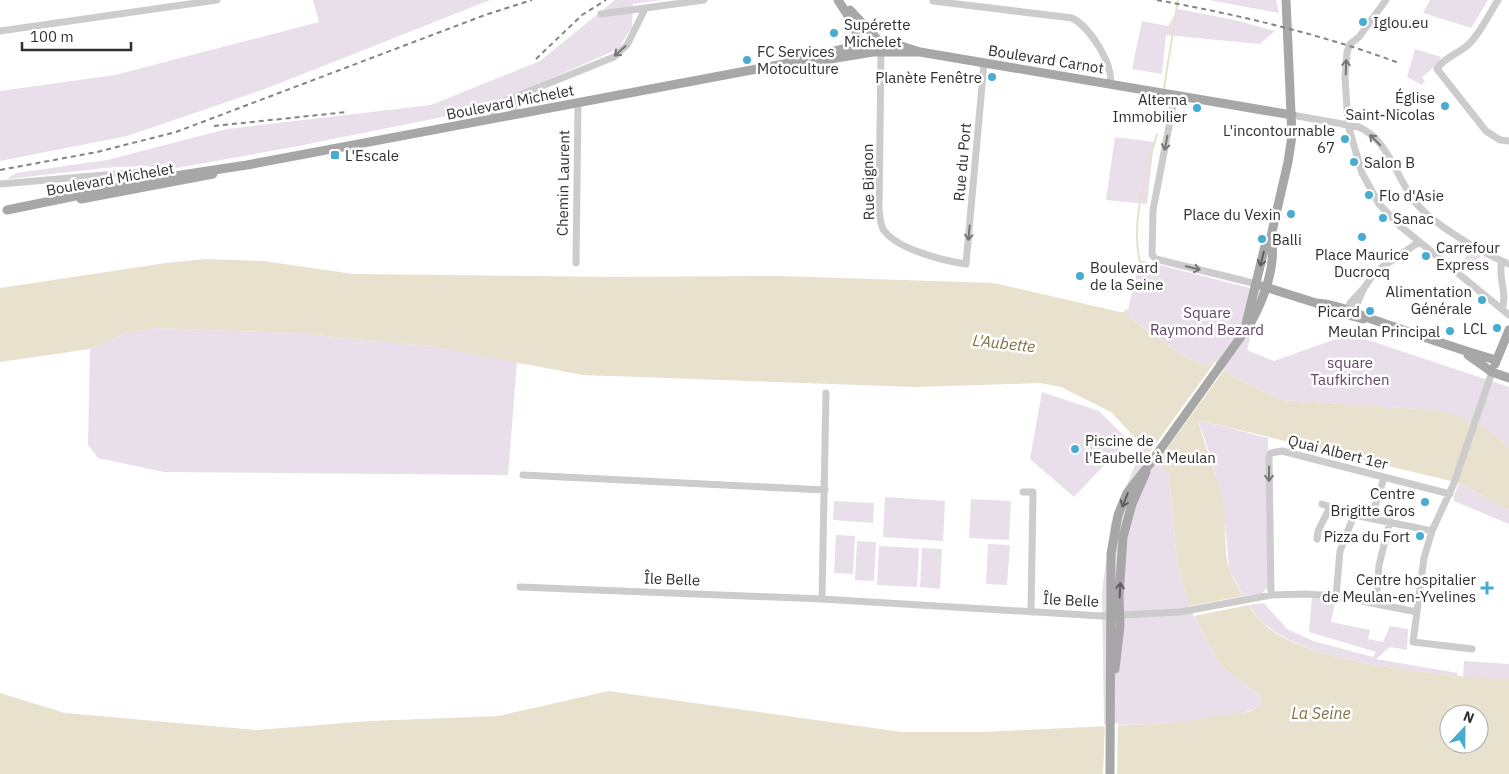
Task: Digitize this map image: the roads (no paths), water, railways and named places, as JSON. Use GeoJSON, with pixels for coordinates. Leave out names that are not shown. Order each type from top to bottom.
{"type":"FeatureCollection","features":[{"type":"Feature","properties":{"kind":"main road"},"geometry":{"type":"LineString","coordinates":[[838,0],[868,45]]}},
{"type":"Feature","properties":{"kind":"main road"},"geometry":{"type":"LineString","coordinates":[[844,0],[868,45]]}},
{"type":"Feature","properties":{"kind":"main road"},"geometry":{"type":"LineString","coordinates":[[1245,329],[1265,246],[1271,236],[1290,152],[1292,115],[1287,58],[1286,0]]}},
{"type":"Feature","properties":{"kind":"main road","name":"Boulevard Carnot"},"geometry":{"type":"LineString","coordinates":[[868,45],[898,45],[920,52],[1292,115]]}},
{"type":"Feature","properties":{"kind":"main road","name":"Boulevard Michelet"},"geometry":{"type":"LineString","coordinates":[[3,211],[151,183],[199,178],[247,165],[778,65],[824,61],[868,45]]}},
{"type":"Feature","properties":{"kind":"main road"},"geometry":{"type":"LineString","coordinates":[[1110,774],[1115,615],[1126,522],[1152,461],[1226,359],[1259,307],[1266,287],[1273,248],[1271,236]]}},
{"type":"Feature","properties":{"kind":"main road"},"geometry":{"type":"LineString","coordinates":[[1257,284],[1350,313],[1360,320],[1368,318],[1462,350],[1509,378]]}},
{"type":"Feature","properties":{"kind":"main road"},"geometry":{"type":"LineString","coordinates":[[1493,369],[1509,330]]}},
{"type":"Feature","properties":{"kind":"main road"},"geometry":{"type":"LineString","coordinates":[[1462,350],[1493,369]]}},
{"type":"Feature","properties":{"kind":"street"},"geometry":{"type":"LineString","coordinates":[[0,31],[217,0]]}},
{"type":"Feature","properties":{"kind":"street"},"geometry":{"type":"LineString","coordinates":[[601,14],[704,0]]}},
{"type":"Feature","properties":{"kind":"street"},"geometry":{"type":"LineString","coordinates":[[933,0],[1072,18],[1084,27],[1105,58],[1112,75],[1110,84]]}},
{"type":"Feature","properties":{"kind":"street"},"geometry":{"type":"LineString","coordinates":[[1386,0],[1359,37],[1350,44],[1346,59],[1345,77],[1349,129],[1362,173],[1379,204],[1400,226],[1509,315]]}},
{"type":"Feature","properties":{"kind":"street"},"geometry":{"type":"LineString","coordinates":[[1498,0],[1474,39],[1456,55],[1442,62],[1438,70],[1486,131],[1500,140],[1509,142]]}},
{"type":"Feature","properties":{"kind":"street"},"geometry":{"type":"LineString","coordinates":[[493,119],[496,107],[614,57],[627,45],[645,9]]}},
{"type":"Feature","properties":{"kind":"street","name":"Rue Bignon"},"geometry":{"type":"LineString","coordinates":[[868,45],[879,210],[883,229],[888,235],[920,253],[935,259],[966,264]]}},
{"type":"Feature","properties":{"kind":"street","name":"Rue du Port"},"geometry":{"type":"LineString","coordinates":[[966,264],[984,63]]}},
{"type":"Feature","properties":{"kind":"street"},"geometry":{"type":"LineString","coordinates":[[1172,94],[1153,210],[1151,252],[1156,259],[1257,284]]}},
{"type":"Feature","properties":{"kind":"street"},"geometry":{"type":"LineString","coordinates":[[512,99],[515,115]]}},
{"type":"Feature","properties":{"kind":"street","name":"Chemin Laurent"},"geometry":{"type":"LineString","coordinates":[[576,263],[578,103]]}},
{"type":"Feature","properties":{"kind":"street"},"geometry":{"type":"LineString","coordinates":[[1292,115],[1349,129],[1363,129],[1382,147],[1407,192],[1420,209],[1436,222],[1494,258],[1506,262],[1500,270],[1505,296],[1502,309]]}},
{"type":"Feature","properties":{"kind":"street"},"geometry":{"type":"LineString","coordinates":[[0,184],[133,172],[144,173],[151,183]]}},
{"type":"Feature","properties":{"kind":"street"},"geometry":{"type":"LineString","coordinates":[[1350,313],[1352,300],[1364,288],[1375,272],[1419,242]]}},
{"type":"Feature","properties":{"kind":"street"},"geometry":{"type":"LineString","coordinates":[[1472,649],[1413,642],[1424,558],[1432,531],[1450,494],[1493,369]]}},
{"type":"Feature","properties":{"kind":"street"},"geometry":{"type":"LineString","coordinates":[[822,599],[826,393]]}},
{"type":"Feature","properties":{"kind":"street","name":"Quai Albert 1er"},"geometry":{"type":"LineString","coordinates":[[1271,595],[1269,458],[1271,452],[1282,451],[1450,494]]}},
{"type":"Feature","properties":{"kind":"street"},"geometry":{"type":"LineString","coordinates":[[523,475],[825,490]]}},
{"type":"Feature","properties":{"kind":"street"},"geometry":{"type":"LineString","coordinates":[[1371,518],[1384,478]]}},
{"type":"Feature","properties":{"kind":"street","name":"Île Belle"},"geometry":{"type":"LineString","coordinates":[[1022,492],[1033,492],[1031,612]]}},
{"type":"Feature","properties":{"kind":"street"},"geometry":{"type":"LineString","coordinates":[[1322,504],[1354,515],[1432,531]]}},
{"type":"Feature","properties":{"kind":"street"},"geometry":{"type":"LineString","coordinates":[[1317,539],[1318,531],[1330,507]]}},
{"type":"Feature","properties":{"kind":"street"},"geometry":{"type":"LineString","coordinates":[[1336,596],[1338,556],[1354,515]]}},
{"type":"Feature","properties":{"kind":"street"},"geometry":{"type":"LineString","coordinates":[[1376,604],[1379,566],[1390,521]]}},
{"type":"Feature","properties":{"kind":"street","name":"Île Belle"},"geometry":{"type":"LineString","coordinates":[[520,587],[822,599],[1031,612],[1115,615],[1180,612],[1271,595],[1306,594],[1336,596],[1417,612]]}},
{"type":"Feature","properties":{"kind":"water","name":"La Seine"},"geometry":{"type":"Polygon","coordinates":[[[206,259],[264,261],[353,274],[615,277],[780,276],[994,283],[1120,312],[1124,312],[1126,309],[1130,318],[1179,353],[1201,364],[1208,365],[1215,362],[1232,376],[1282,400],[1435,410],[1467,419],[1467,423],[1486,427],[1509,447],[1509,510],[1459,483],[1198,420],[1222,496],[1228,564],[1249,607],[1265,625],[1286,639],[1314,650],[1346,659],[1417,671],[1509,680],[1509,774],[0,774],[0,693],[65,713],[257,730],[370,721],[498,716],[609,691],[902,732],[983,732],[1171,723],[1248,712],[1260,707],[1259,695],[1221,666],[1189,606],[1177,561],[1169,474],[1111,412],[1061,387],[1040,383],[914,387],[583,375],[429,346],[294,333],[154,328],[124,334],[90,349],[0,362],[0,288],[166,263],[206,259]]]}},
{"type":"Feature","properties":{"kind":"waterway","name":"L'Aubette"},"geometry":{"type":"LineString","coordinates":[[1164,88],[1178,0]]}},
{"type":"Feature","properties":{"kind":"waterway","name":"L'Aubette"},"geometry":{"type":"LineString","coordinates":[[1139,272],[1142,269],[1138,253],[1137,236],[1140,201],[1157,134]]}},
{"type":"Feature","properties":{"kind":"railway"},"geometry":{"type":"LineString","coordinates":[[0,170],[97,152],[176,132],[485,15],[532,0]]}},
{"type":"Feature","properties":{"kind":"railway"},"geometry":{"type":"LineString","coordinates":[[536,59],[582,15],[606,0]]}},
{"type":"Feature","properties":{"kind":"railway"},"geometry":{"type":"LineString","coordinates":[[1157,0],[1280,26],[1340,43],[1399,63]]}},
{"type":"Feature","properties":{"kind":"railway"},"geometry":{"type":"LineString","coordinates":[[214,126],[347,112]]}},
{"type":"Feature","properties":{"kind":"place","name":"Iglou.eu"},"geometry":{"type":"Point","coordinates":[1363,22]}},
{"type":"Feature","properties":{"kind":"place","name":"Supérette Michelet"},"geometry":{"type":"Point","coordinates":[834,33]}},
{"type":"Feature","properties":{"kind":"place","name":"FC Services Motoculture"},"geometry":{"type":"Point","coordinates":[747,60]}},
{"type":"Feature","properties":{"kind":"place","name":"Planète Fenêtre"},"geometry":{"type":"Point","coordinates":[992,77]}},
{"type":"Feature","properties":{"kind":"place","name":"Église Saint-Nicolas"},"geometry":{"type":"Point","coordinates":[1445,106]}},
{"type":"Feature","properties":{"kind":"place","name":"Alterna Immobilier"},"geometry":{"type":"Point","coordinates":[1197,108]}},
{"type":"Feature","properties":{"kind":"place","name":"L'incontournable 67"},"geometry":{"type":"Point","coordinates":[1345,139]}},
{"type":"Feature","properties":{"kind":"place","name":"L'Escale"},"geometry":{"type":"Point","coordinates":[335,155]}},
{"type":"Feature","properties":{"kind":"place","name":"Salon B"},"geometry":{"type":"Point","coordinates":[1354,162]}},
{"type":"Feature","properties":{"kind":"place","name":"Flo d'Asie"},"geometry":{"type":"Point","coordinates":[1369,195]}},
{"type":"Feature","properties":{"kind":"place","name":"Place du Vexin"},"geometry":{"type":"Point","coordinates":[1291,214]}},
{"type":"Feature","properties":{"kind":"place","name":"Sanac"},"geometry":{"type":"Point","coordinates":[1383,218]}},
{"type":"Feature","properties":{"kind":"place","name":"Place Maurice Ducrocq"},"geometry":{"type":"Point","coordinates":[1362,237]}},
{"type":"Feature","properties":{"kind":"place","name":"Balli"},"geometry":{"type":"Point","coordinates":[1262,239]}},
{"type":"Feature","properties":{"kind":"place","name":"Carrefour Express"},"geometry":{"type":"Point","coordinates":[1426,256]}},
{"type":"Feature","properties":{"kind":"place","name":"Boulevard de la Seine"},"geometry":{"type":"Point","coordinates":[1080,276]}},
{"type":"Feature","properties":{"kind":"place","name":"Alimentation Générale"},"geometry":{"type":"Point","coordinates":[1482,300]}},
{"type":"Feature","properties":{"kind":"place","name":"Picard"},"geometry":{"type":"Point","coordinates":[1370,311]}},
{"type":"Feature","properties":{"kind":"place","name":"LCL"},"geometry":{"type":"Point","coordinates":[1497,328]}},
{"type":"Feature","properties":{"kind":"place","name":"Meulan Principal"},"geometry":{"type":"Point","coordinates":[1450,331]}},
{"type":"Feature","properties":{"kind":"place","name":"Piscine de l'Eaubelle à Meulan"},"geometry":{"type":"Point","coordinates":[1075,449]}},
{"type":"Feature","properties":{"kind":"place","name":"Centre Brigitte Gros"},"geometry":{"type":"Point","coordinates":[1425,502]}},
{"type":"Feature","properties":{"kind":"place","name":"Pizza du Fort"},"geometry":{"type":"Point","coordinates":[1420,536]}},
{"type":"Feature","properties":{"kind":"place","name":"Centre hospitalier de Meulan-en-Yvelines"},"geometry":{"type":"Point","coordinates":[1487,588]}},
{"type":"Feature","properties":{"kind":"park label","name":"Square Raymond Bezard"},"geometry":{"type":"Point","coordinates":[1207,320]}},
{"type":"Feature","properties":{"kind":"park label","name":"square Taufkirchen"},"geometry":{"type":"Point","coordinates":[1350,370]}}]}
